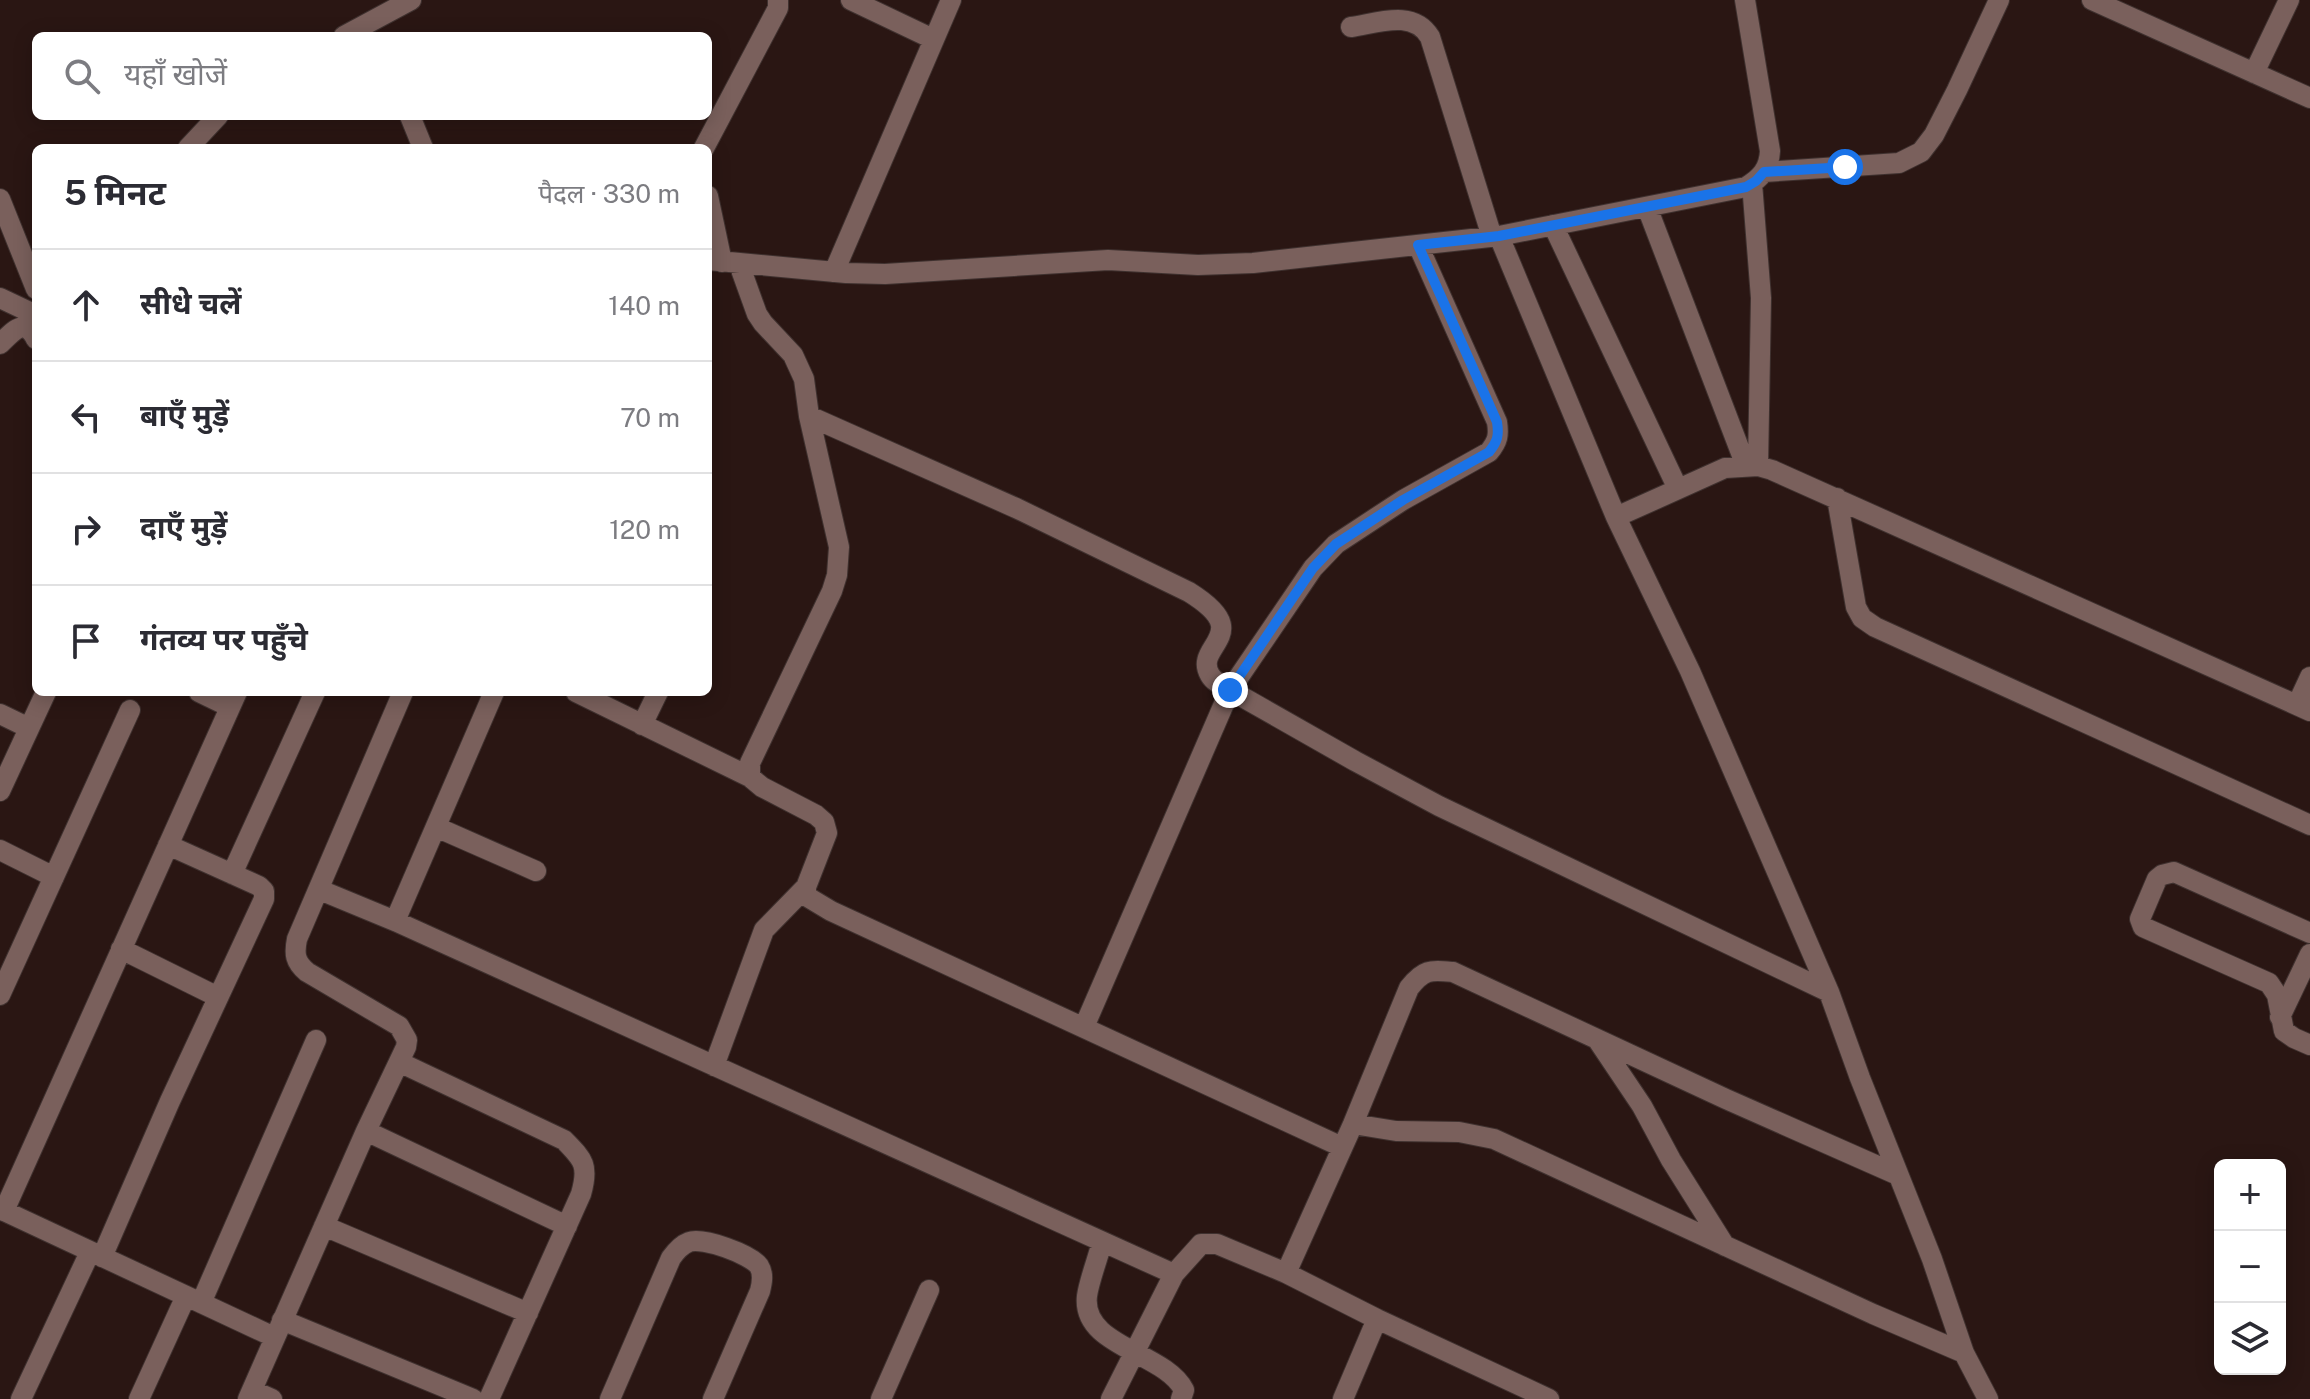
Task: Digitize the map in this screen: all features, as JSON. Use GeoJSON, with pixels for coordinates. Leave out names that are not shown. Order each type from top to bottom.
{"type":"FeatureCollection","features":[{"type":"Feature","properties":{"kind":"street"},"geometry":{"type":"LineString","coordinates":[[375,29],[409,0]]}},
{"type":"Feature","properties":{"kind":"street"},"geometry":{"type":"LineString","coordinates":[[706,144],[778,8],[778,0]]}},
{"type":"Feature","properties":{"kind":"street"},"geometry":{"type":"LineString","coordinates":[[851,0],[933,39]]}},
{"type":"Feature","properties":{"kind":"street"},"geometry":{"type":"LineString","coordinates":[[834,272],[951,0]]}},
{"type":"Feature","properties":{"kind":"street"},"geometry":{"type":"LineString","coordinates":[[723,262],[885,274],[1108,260],[1198,265],[1253,263],[1495,236],[1746,187],[1758,178],[1769,163],[1770,151],[1745,0]]}},
{"type":"Feature","properties":{"kind":"street"},"geometry":{"type":"LineString","coordinates":[[1758,178],[1899,163],[1921,152],[1934,135],[1999,0]]}},
{"type":"Feature","properties":{"kind":"street"},"geometry":{"type":"LineString","coordinates":[[2092,0],[2310,98]]}},
{"type":"Feature","properties":{"kind":"street"},"geometry":{"type":"LineString","coordinates":[[2254,73],[2289,0]]}},
{"type":"Feature","properties":{"kind":"street"},"geometry":{"type":"LineString","coordinates":[[1351,27],[1404,20],[1420,24],[1430,37],[1495,236],[1616,517],[1690,671],[1829,992],[1932,1259],[1964,1353],[1988,1399]]}},
{"type":"Feature","properties":{"kind":"street"},"geometry":{"type":"LineString","coordinates":[[192,144],[214,120]]}},
{"type":"Feature","properties":{"kind":"street"},"geometry":{"type":"LineString","coordinates":[[412,120],[421,144]]}},
{"type":"Feature","properties":{"kind":"street"},"geometry":{"type":"LineString","coordinates":[[1752,466],[1761,298],[1758,178]]}},
{"type":"Feature","properties":{"kind":"street"},"geometry":{"type":"LineString","coordinates":[[0,199],[32,279]]}},
{"type":"Feature","properties":{"kind":"street"},"geometry":{"type":"LineString","coordinates":[[1647,207],[1752,466]]}},
{"type":"Feature","properties":{"kind":"street"},"geometry":{"type":"LineString","coordinates":[[712,214],[723,262],[757,314],[799,364],[839,547],[837,575],[832,591],[750,763],[750,777]]}},
{"type":"Feature","properties":{"kind":"street"},"geometry":{"type":"LineString","coordinates":[[1553,225],[1678,489]]}},
{"type":"Feature","properties":{"kind":"street"},"geometry":{"type":"LineString","coordinates":[[1084,1027],[1230,690],[1313,568],[1336,544],[1403,500],[1489,452],[1496,443],[1499,435],[1497,422],[1418,245]]}},
{"type":"Feature","properties":{"kind":"street"},"geometry":{"type":"LineString","coordinates":[[0,298],[32,323]]}},
{"type":"Feature","properties":{"kind":"street"},"geometry":{"type":"LineString","coordinates":[[0,344],[15,330],[32,324]]}},
{"type":"Feature","properties":{"kind":"street"},"geometry":{"type":"LineString","coordinates":[[809,416],[1016,508],[1189,592],[1209,604],[1221,621],[1222,630],[1207,663],[1214,680],[1439,806],[1829,992]]}},
{"type":"Feature","properties":{"kind":"street"},"geometry":{"type":"LineString","coordinates":[[1616,517],[1725,468],[1752,466],[1772,470],[2303,708],[2310,677]]}},
{"type":"Feature","properties":{"kind":"street"},"geometry":{"type":"LineString","coordinates":[[1837,498],[1856,607],[1862,618],[1875,627],[2310,825]]}},
{"type":"Feature","properties":{"kind":"street"},"geometry":{"type":"LineString","coordinates":[[0,791],[44,696]]}},
{"type":"Feature","properties":{"kind":"street"},"geometry":{"type":"LineString","coordinates":[[232,874],[313,696]]}},
{"type":"Feature","properties":{"kind":"street"},"geometry":{"type":"LineString","coordinates":[[272,1399],[250,1394],[407,1040],[399,1026],[307,972],[297,964],[294,952],[401,696]]}},
{"type":"Feature","properties":{"kind":"street"},"geometry":{"type":"LineString","coordinates":[[395,921],[492,696]]}},
{"type":"Feature","properties":{"kind":"street"},"geometry":{"type":"LineString","coordinates":[[586,696],[750,777],[824,822],[827,833],[806,887],[806,896],[824,907],[1342,1147]]}},
{"type":"Feature","properties":{"kind":"street"},"geometry":{"type":"LineString","coordinates":[[642,725],[656,696]]}},
{"type":"Feature","properties":{"kind":"street"},"geometry":{"type":"LineString","coordinates":[[233,700],[2,1210],[194,1300],[473,1399]]}},
{"type":"Feature","properties":{"kind":"street"},"geometry":{"type":"LineString","coordinates":[[0,995],[130,710]]}},
{"type":"Feature","properties":{"kind":"street"},"geometry":{"type":"LineString","coordinates":[[0,714],[29,728]]}},
{"type":"Feature","properties":{"kind":"street"},"geometry":{"type":"LineString","coordinates":[[436,827],[536,871]]}},
{"type":"Feature","properties":{"kind":"street"},"geometry":{"type":"LineString","coordinates":[[21,1399],[96,1254],[264,899],[264,891],[259,886],[168,845]]}},
{"type":"Feature","properties":{"kind":"street"},"geometry":{"type":"LineString","coordinates":[[0,850],[54,877]]}},
{"type":"Feature","properties":{"kind":"street"},"geometry":{"type":"LineString","coordinates":[[2310,933],[2174,872],[2157,879],[2140,923],[2269,983],[2277,995],[2281,1026],[2287,1034],[2310,1045]]}},
{"type":"Feature","properties":{"kind":"street"},"geometry":{"type":"LineString","coordinates":[[714,1066],[764,930],[806,887]]}},
{"type":"Feature","properties":{"kind":"street"},"geometry":{"type":"LineString","coordinates":[[320,890],[395,921],[1174,1274]]}},
{"type":"Feature","properties":{"kind":"street"},"geometry":{"type":"LineString","coordinates":[[121,949],[218,997]]}},
{"type":"Feature","properties":{"kind":"street"},"geometry":{"type":"LineString","coordinates":[[2280,1017],[2310,954]]}},
{"type":"Feature","properties":{"kind":"street"},"geometry":{"type":"LineString","coordinates":[[1286,1273],[1353,1124],[1409,988],[1418,977],[1431,970],[1453,972],[1898,1175]]}},
{"type":"Feature","properties":{"kind":"street"},"geometry":{"type":"LineString","coordinates":[[1597,1039],[1642,1106],[1677,1170],[1725,1246]]}},
{"type":"Feature","properties":{"kind":"street"},"geometry":{"type":"LineString","coordinates":[[139,1399],[194,1300],[316,1040]]}},
{"type":"Feature","properties":{"kind":"street"},"geometry":{"type":"LineString","coordinates":[[399,1062],[564,1140],[581,1157],[587,1176],[489,1399]]}},
{"type":"Feature","properties":{"kind":"street"},"geometry":{"type":"LineString","coordinates":[[1353,1124],[1396,1131],[1459,1132],[1494,1139],[1964,1353]]}},
{"type":"Feature","properties":{"kind":"street"},"geometry":{"type":"LineString","coordinates":[[366,1131],[567,1226]]}},
{"type":"Feature","properties":{"kind":"street"},"geometry":{"type":"LineString","coordinates":[[324,1226],[528,1313]]}},
{"type":"Feature","properties":{"kind":"street"},"geometry":{"type":"LineString","coordinates":[[610,1399],[671,1258],[680,1246],[692,1240],[708,1241],[748,1258],[759,1266],[763,1277],[760,1291],[713,1399]]}},
{"type":"Feature","properties":{"kind":"street"},"geometry":{"type":"LineString","coordinates":[[1102,1242],[1087,1295],[1088,1309],[1101,1332],[1169,1371],[1184,1390],[1181,1399]]}},
{"type":"Feature","properties":{"kind":"street"},"geometry":{"type":"LineString","coordinates":[[1111,1399],[1174,1274],[1201,1244],[1217,1244],[1286,1273],[1549,1399]]}},
{"type":"Feature","properties":{"kind":"street"},"geometry":{"type":"LineString","coordinates":[[881,1399],[929,1290]]}},
{"type":"Feature","properties":{"kind":"street"},"geometry":{"type":"LineString","coordinates":[[1343,1399],[1377,1319]]}},
{"type":"Feature","properties":{"kind":"route"},"geometry":{"type":"LineString","coordinates":[[1230,690],[1313,568],[1336,544],[1403,500],[1489,452],[1496,443],[1499,435],[1497,422],[1418,245],[1499,236],[1746,187],[1764,172],[1845,167]]}}]}
